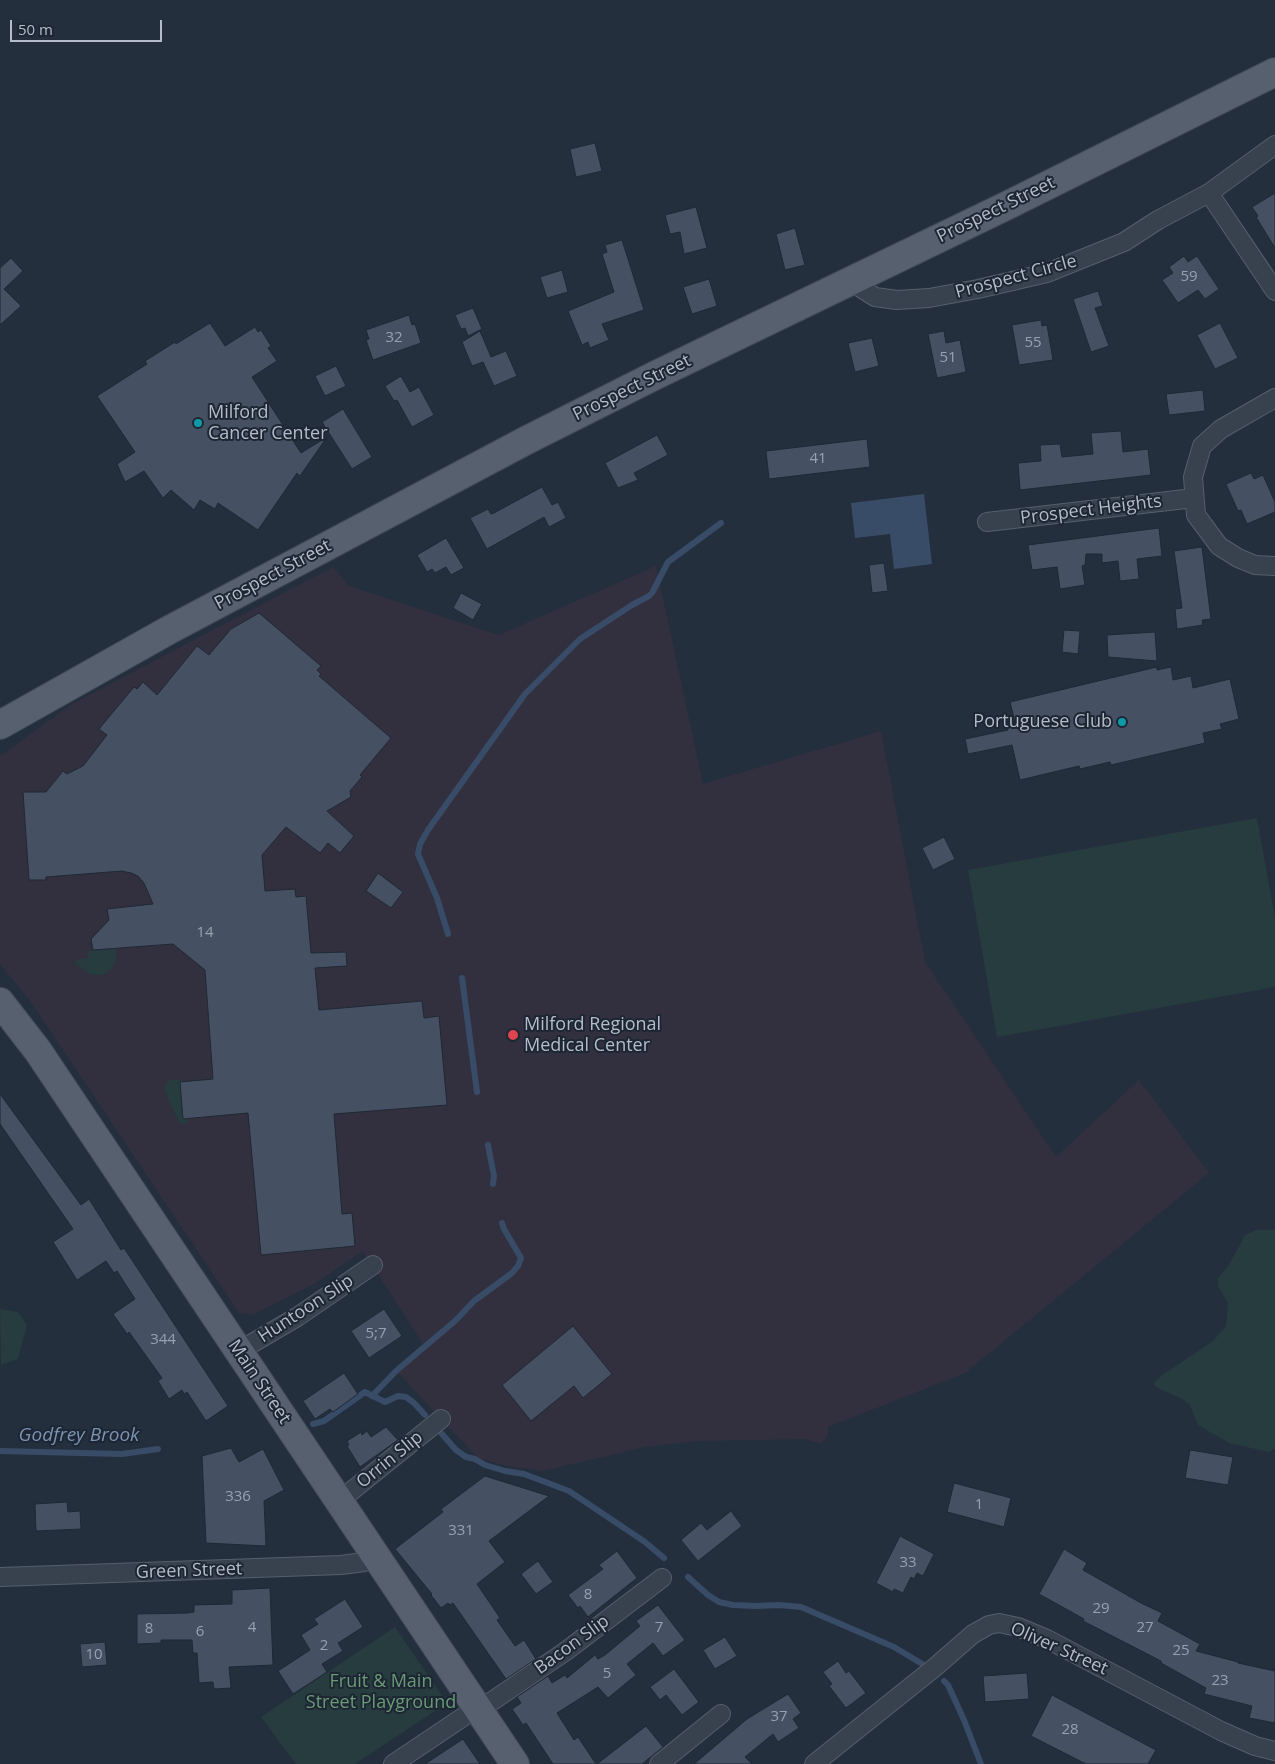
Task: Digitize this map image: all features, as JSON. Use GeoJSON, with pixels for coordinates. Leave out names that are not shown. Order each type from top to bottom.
{"type":"FeatureCollection","features":[{"type":"Feature","properties":{"kind":"main road","name":"Prospect Street"},"geometry":{"type":"LineString","coordinates":[[0,725],[160,634],[527,440],[1275,72]]}},
{"type":"Feature","properties":{"kind":"main road","name":"Main Street"},"geometry":{"type":"LineString","coordinates":[[0,1002],[38,1051],[516,1764]]}},
{"type":"Feature","properties":{"kind":"street","name":"Prospect Circle"},"geometry":{"type":"LineString","coordinates":[[850,281],[875,296],[896,300],[929,298],[1047,273],[1124,242],[1158,220],[1209,193],[1275,145]]}},
{"type":"Feature","properties":{"kind":"street"},"geometry":{"type":"LineString","coordinates":[[1209,193],[1275,291]]}},
{"type":"Feature","properties":{"kind":"street"},"geometry":{"type":"LineString","coordinates":[[1275,398],[1221,429],[1202,446],[1193,477],[1196,515],[1219,546],[1238,558],[1255,565],[1275,566]]}},
{"type":"Feature","properties":{"kind":"street","name":"Prospect Heights"},"geometry":{"type":"LineString","coordinates":[[987,522],[1194,498]]}},
{"type":"Feature","properties":{"kind":"street","name":"Huntoon Slip"},"geometry":{"type":"LineString","coordinates":[[239,1351],[297,1317],[373,1265]]}},
{"type":"Feature","properties":{"kind":"street","name":"Orrin Slip"},"geometry":{"type":"LineString","coordinates":[[339,1501],[442,1419]]}},
{"type":"Feature","properties":{"kind":"street","name":"Green Street"},"geometry":{"type":"LineString","coordinates":[[0,1577],[341,1565],[364,1562],[376,1556]]}},
{"type":"Feature","properties":{"kind":"street","name":"Bacon Slip"},"geometry":{"type":"LineString","coordinates":[[393,1764],[566,1651],[662,1578]]}},
{"type":"Feature","properties":{"kind":"street","name":"Oliver Street"},"geometry":{"type":"LineString","coordinates":[[814,1764],[934,1668],[973,1634],[989,1625],[999,1623],[1018,1627],[1047,1639],[1221,1731],[1255,1746],[1275,1751]]}},
{"type":"Feature","properties":{"kind":"street"},"geometry":{"type":"LineString","coordinates":[[659,1764],[721,1714]]}},
{"type":"Feature","properties":{"kind":"shaded area","name":"Milford Regional Medical Center"},"geometry":{"type":"Polygon","coordinates":[[[656,566],[703,784],[881,731],[925,962],[1056,1157],[1139,1080],[1209,1173],[965,1373],[828,1427],[828,1435],[821,1444],[805,1439],[697,1441],[645,1447],[543,1471],[507,1466],[478,1458],[398,1373],[425,1347],[363,1251],[314,1284],[252,1315],[239,1313],[29,999],[0,964],[0,756],[72,704],[333,567],[349,586],[499,635],[656,566]]]}},
{"type":"Feature","properties":{"kind":"green space"},"geometry":{"type":"Polygon","coordinates":[[[1257,818],[1275,918],[1275,987],[997,1037],[968,870],[1257,818]]]}},
{"type":"Feature","properties":{"kind":"green space"},"geometry":{"type":"Polygon","coordinates":[[[116,949],[117,955],[114,965],[104,974],[90,974],[75,963],[76,960],[88,958],[88,951],[116,949]]]}},
{"type":"Feature","properties":{"kind":"green space"},"geometry":{"type":"Polygon","coordinates":[[[169,1080],[183,1081],[180,1082],[183,1118],[188,1119],[186,1123],[181,1124],[179,1122],[164,1089],[169,1080]]]}},
{"type":"Feature","properties":{"kind":"green space"},"geometry":{"type":"Polygon","coordinates":[[[1256,1230],[1275,1230],[1275,1449],[1269,1452],[1229,1443],[1198,1425],[1190,1405],[1182,1399],[1156,1387],[1154,1384],[1164,1374],[1213,1341],[1226,1326],[1228,1303],[1218,1286],[1218,1278],[1229,1265],[1245,1235],[1256,1230]]]}},
{"type":"Feature","properties":{"kind":"green space"},"geometry":{"type":"Polygon","coordinates":[[[0,1309],[18,1312],[27,1325],[18,1359],[1,1365],[0,1309]]]}},
{"type":"Feature","properties":{"kind":"green space","name":"Fruit & Main Street Playground"},"geometry":{"type":"Polygon","coordinates":[[[395,1627],[447,1703],[355,1764],[296,1764],[261,1717],[395,1627]]]}},
{"type":"Feature","properties":{"kind":"water"},"geometry":{"type":"Polygon","coordinates":[[[924,494],[932,564],[894,569],[890,534],[855,538],[851,503],[924,494]]]}},
{"type":"Feature","properties":{"kind":"building"},"geometry":{"type":"Polygon","coordinates":[[[595,143],[602,171],[576,177],[570,149],[595,143]]]}},
{"type":"Feature","properties":{"kind":"building"},"geometry":{"type":"Polygon","coordinates":[[[1275,193],[1275,248],[1252,207],[1275,193]]]}},
{"type":"Feature","properties":{"kind":"building"},"geometry":{"type":"Polygon","coordinates":[[[696,207],[707,248],[684,254],[680,232],[670,234],[665,215],[696,207]]]}},
{"type":"Feature","properties":{"kind":"building"},"geometry":{"type":"Polygon","coordinates":[[[795,228],[805,265],[785,270],[776,234],[795,228]]]}},
{"type":"Feature","properties":{"kind":"building"},"geometry":{"type":"Polygon","coordinates":[[[622,240],[644,310],[602,324],[609,340],[590,348],[588,342],[582,345],[568,311],[614,292],[602,254],[607,252],[605,245],[622,240]]]}},
{"type":"Feature","properties":{"kind":"building"},"geometry":{"type":"Polygon","coordinates":[[[1184,256],[1188,262],[1197,256],[1219,289],[1205,299],[1198,290],[1178,303],[1162,280],[1173,273],[1169,267],[1184,256]]]}},
{"type":"Feature","properties":{"kind":"building"},"geometry":{"type":"Polygon","coordinates":[[[11,258],[23,271],[4,289],[21,306],[0,325],[0,268],[11,258]]]}},
{"type":"Feature","properties":{"kind":"building"},"geometry":{"type":"Polygon","coordinates":[[[562,270],[568,292],[547,298],[540,277],[562,270]]]}},
{"type":"Feature","properties":{"kind":"building"},"geometry":{"type":"Polygon","coordinates":[[[709,279],[717,306],[692,314],[683,287],[709,279]]]}},
{"type":"Feature","properties":{"kind":"building"},"geometry":{"type":"Polygon","coordinates":[[[1098,291],[1103,306],[1095,308],[1109,346],[1091,352],[1073,299],[1098,291]]]}},
{"type":"Feature","properties":{"kind":"building"},"geometry":{"type":"Polygon","coordinates":[[[473,308],[482,329],[468,336],[465,328],[461,329],[455,315],[473,308]]]}},
{"type":"Feature","properties":{"kind":"building"},"geometry":{"type":"Polygon","coordinates":[[[409,315],[412,325],[415,324],[421,343],[373,360],[366,340],[369,339],[366,330],[409,315]]]}},
{"type":"Feature","properties":{"kind":"building"},"geometry":{"type":"Polygon","coordinates":[[[1041,320],[1042,326],[1047,325],[1053,360],[1019,365],[1012,325],[1041,320]]]}},
{"type":"Feature","properties":{"kind":"building","name":"Milford Cancer Center"},"geometry":{"type":"Polygon","coordinates":[[[210,323],[225,346],[255,327],[258,332],[261,330],[271,346],[268,348],[277,361],[252,377],[301,453],[327,437],[300,476],[297,473],[258,530],[218,503],[215,509],[200,500],[194,510],[171,490],[163,498],[144,471],[125,482],[117,464],[135,452],[97,396],[147,364],[145,361],[210,323]]]}},
{"type":"Feature","properties":{"kind":"building"},"geometry":{"type":"Polygon","coordinates":[[[1220,323],[1238,358],[1215,369],[1197,335],[1220,323]]]}},
{"type":"Feature","properties":{"kind":"building"},"geometry":{"type":"Polygon","coordinates":[[[480,331],[491,357],[506,351],[517,376],[494,386],[483,362],[472,366],[462,342],[480,331]]]}},
{"type":"Feature","properties":{"kind":"building"},"geometry":{"type":"Polygon","coordinates":[[[944,331],[946,343],[960,340],[966,372],[937,378],[928,334],[944,331]]]}},
{"type":"Feature","properties":{"kind":"building"},"geometry":{"type":"Polygon","coordinates":[[[872,338],[879,366],[855,372],[848,343],[872,338]]]}},
{"type":"Feature","properties":{"kind":"building"},"geometry":{"type":"Polygon","coordinates":[[[336,366],[346,386],[325,396],[315,376],[336,366]]]}},
{"type":"Feature","properties":{"kind":"building"},"geometry":{"type":"Polygon","coordinates":[[[401,376],[410,392],[419,387],[434,415],[412,427],[397,400],[394,401],[385,386],[401,376]]]}},
{"type":"Feature","properties":{"kind":"building"},"geometry":{"type":"Polygon","coordinates":[[[1203,390],[1205,411],[1169,415],[1166,394],[1203,390]]]}},
{"type":"Feature","properties":{"kind":"building"},"geometry":{"type":"Polygon","coordinates":[[[343,409],[372,457],[352,469],[322,422],[343,409]]]}},
{"type":"Feature","properties":{"kind":"building"},"geometry":{"type":"Polygon","coordinates":[[[1121,431],[1123,452],[1148,449],[1151,475],[1020,490],[1018,463],[1041,461],[1040,445],[1060,444],[1062,457],[1093,454],[1091,433],[1121,431]]]}},
{"type":"Feature","properties":{"kind":"building"},"geometry":{"type":"Polygon","coordinates":[[[657,435],[668,455],[634,473],[638,480],[618,488],[605,463],[657,435]]]}},
{"type":"Feature","properties":{"kind":"building"},"geometry":{"type":"Polygon","coordinates":[[[867,439],[870,467],[769,479],[766,451],[867,439]]]}},
{"type":"Feature","properties":{"kind":"building"},"geometry":{"type":"Polygon","coordinates":[[[1251,473],[1254,479],[1263,475],[1275,502],[1275,512],[1247,524],[1241,510],[1238,511],[1226,484],[1251,473]]]}},
{"type":"Feature","properties":{"kind":"building"},"geometry":{"type":"Polygon","coordinates":[[[542,487],[552,505],[558,502],[566,518],[549,527],[544,517],[487,549],[470,518],[488,509],[491,514],[494,513],[542,487]]]}},
{"type":"Feature","properties":{"kind":"building"},"geometry":{"type":"Polygon","coordinates":[[[1159,528],[1162,556],[1137,559],[1139,579],[1120,581],[1118,561],[1102,563],[1102,554],[1086,554],[1085,565],[1082,566],[1085,585],[1060,589],[1057,567],[1032,570],[1028,545],[1159,528]]]}},
{"type":"Feature","properties":{"kind":"building"},"geometry":{"type":"Polygon","coordinates":[[[446,538],[464,568],[451,575],[446,567],[435,573],[432,569],[427,572],[417,555],[446,538]]]}},
{"type":"Feature","properties":{"kind":"building"},"geometry":{"type":"Polygon","coordinates":[[[1202,547],[1211,619],[1202,620],[1203,625],[1177,629],[1175,609],[1182,608],[1174,551],[1202,547]]]}},
{"type":"Feature","properties":{"kind":"building"},"geometry":{"type":"Polygon","coordinates":[[[884,563],[888,591],[872,593],[869,565],[884,563]]]}},
{"type":"Feature","properties":{"kind":"building"},"geometry":{"type":"Polygon","coordinates":[[[461,593],[482,604],[473,620],[453,608],[461,593]]]}},
{"type":"Feature","properties":{"kind":"building"},"geometry":{"type":"Polygon","coordinates":[[[259,613],[321,666],[317,670],[321,674],[319,676],[391,738],[360,775],[362,777],[350,791],[351,797],[327,811],[354,836],[340,853],[328,843],[320,853],[286,827],[262,855],[265,891],[295,889],[296,897],[306,896],[311,953],[346,952],[347,966],[315,968],[319,1010],[422,1001],[424,1018],[439,1016],[447,1105],[334,1114],[342,1214],[352,1213],[355,1246],[261,1255],[248,1113],[183,1119],[180,1082],[213,1079],[205,970],[173,944],[93,950],[91,939],[109,920],[107,909],[153,904],[144,883],[138,876],[122,871],[46,877],[46,880],[29,880],[23,792],[46,792],[63,771],[67,774],[83,766],[107,735],[99,729],[134,687],[137,689],[143,682],[157,695],[197,646],[209,655],[231,629],[259,613]]]}},
{"type":"Feature","properties":{"kind":"building"},"geometry":{"type":"Polygon","coordinates":[[[1064,630],[1080,631],[1078,654],[1062,652],[1064,630]]]}},
{"type":"Feature","properties":{"kind":"building"},"geometry":{"type":"Polygon","coordinates":[[[1155,632],[1157,661],[1108,657],[1107,635],[1155,632]]]}},
{"type":"Feature","properties":{"kind":"building","name":"Portuguese Club"},"geometry":{"type":"Polygon","coordinates":[[[1157,667],[1157,670],[1171,667],[1173,680],[1191,676],[1193,688],[1230,679],[1239,719],[1220,724],[1222,729],[1203,733],[1205,743],[1111,765],[1110,762],[1080,769],[1079,766],[1020,780],[1012,745],[968,754],[965,739],[1008,730],[1007,728],[1016,726],[1010,702],[1157,667]]]}},
{"type":"Feature","properties":{"kind":"building"},"geometry":{"type":"Polygon","coordinates":[[[944,837],[955,859],[933,870],[922,848],[944,837]]]}},
{"type":"Feature","properties":{"kind":"building"},"geometry":{"type":"Polygon","coordinates":[[[378,873],[403,892],[391,908],[366,891],[378,873]]]}},
{"type":"Feature","properties":{"kind":"building"},"geometry":{"type":"Polygon","coordinates":[[[0,1094],[81,1205],[89,1199],[121,1250],[124,1248],[228,1406],[206,1421],[187,1392],[184,1394],[182,1390],[169,1399],[158,1381],[162,1378],[129,1332],[127,1334],[113,1314],[135,1299],[117,1271],[114,1273],[106,1261],[77,1280],[53,1242],[73,1229],[0,1124],[0,1094]]]}},
{"type":"Feature","properties":{"kind":"building"},"geometry":{"type":"Polygon","coordinates":[[[384,1309],[402,1336],[369,1358],[351,1331],[384,1309]]]}},
{"type":"Feature","properties":{"kind":"building"},"geometry":{"type":"Polygon","coordinates":[[[573,1326],[612,1374],[583,1398],[574,1386],[531,1421],[502,1385],[573,1326]]]}},
{"type":"Feature","properties":{"kind":"building"},"geometry":{"type":"Polygon","coordinates":[[[344,1373],[358,1394],[333,1412],[330,1409],[315,1419],[303,1401],[344,1373]]]}},
{"type":"Feature","properties":{"kind":"building"},"geometry":{"type":"Polygon","coordinates":[[[386,1427],[398,1440],[360,1467],[347,1446],[349,1445],[347,1441],[361,1432],[362,1435],[367,1431],[371,1437],[386,1427]]]}},
{"type":"Feature","properties":{"kind":"building"},"geometry":{"type":"Polygon","coordinates":[[[231,1448],[239,1462],[263,1449],[284,1490],[264,1501],[266,1546],[206,1543],[202,1456],[231,1448]]]}},
{"type":"Feature","properties":{"kind":"building"},"geometry":{"type":"Polygon","coordinates":[[[1190,1450],[1233,1457],[1228,1485],[1185,1478],[1190,1450]]]}},
{"type":"Feature","properties":{"kind":"building"},"geometry":{"type":"Polygon","coordinates":[[[485,1476],[549,1496],[489,1541],[505,1562],[477,1584],[500,1618],[497,1620],[515,1646],[524,1640],[536,1659],[506,1679],[453,1603],[450,1605],[448,1603],[441,1608],[432,1594],[395,1549],[443,1512],[441,1509],[485,1476]]]}},
{"type":"Feature","properties":{"kind":"building"},"geometry":{"type":"Polygon","coordinates":[[[954,1483],[1011,1498],[1004,1527],[947,1512],[954,1483]]]}},
{"type":"Feature","properties":{"kind":"building"},"geometry":{"type":"Polygon","coordinates":[[[67,1502],[68,1512],[80,1511],[81,1529],[36,1531],[35,1504],[67,1502]]]}},
{"type":"Feature","properties":{"kind":"building"},"geometry":{"type":"Polygon","coordinates":[[[731,1511],[742,1526],[698,1561],[681,1540],[701,1523],[707,1530],[731,1511]]]}},
{"type":"Feature","properties":{"kind":"building"},"geometry":{"type":"Polygon","coordinates":[[[900,1536],[934,1554],[923,1576],[917,1573],[914,1579],[911,1577],[903,1593],[894,1589],[893,1592],[876,1583],[900,1536]]]}},
{"type":"Feature","properties":{"kind":"building"},"geometry":{"type":"Polygon","coordinates":[[[1064,1549],[1087,1563],[1083,1570],[1162,1613],[1158,1621],[1200,1644],[1196,1651],[1275,1671],[1275,1723],[1249,1718],[1252,1706],[1204,1694],[1206,1688],[1161,1663],[1161,1661],[1083,1621],[1084,1619],[1039,1594],[1064,1549]]]}},
{"type":"Feature","properties":{"kind":"building"},"geometry":{"type":"Polygon","coordinates":[[[617,1551],[637,1578],[588,1617],[568,1595],[603,1569],[599,1565],[617,1551]]]}},
{"type":"Feature","properties":{"kind":"building"},"geometry":{"type":"Polygon","coordinates":[[[538,1561],[553,1582],[536,1594],[521,1574],[538,1561]]]}},
{"type":"Feature","properties":{"kind":"building"},"geometry":{"type":"Polygon","coordinates":[[[270,1588],[273,1665],[229,1667],[231,1688],[214,1689],[213,1682],[199,1683],[197,1653],[193,1653],[192,1640],[161,1640],[161,1643],[137,1644],[137,1614],[194,1612],[194,1605],[232,1604],[232,1590],[270,1588]]]}},
{"type":"Feature","properties":{"kind":"building"},"geometry":{"type":"Polygon","coordinates":[[[345,1599],[363,1627],[338,1643],[343,1651],[322,1664],[327,1672],[293,1694],[278,1671],[310,1650],[301,1635],[318,1624],[314,1619],[345,1599]]]}},
{"type":"Feature","properties":{"kind":"building"},"geometry":{"type":"Polygon","coordinates":[[[658,1605],[685,1640],[663,1656],[653,1643],[627,1664],[636,1675],[608,1698],[598,1687],[557,1713],[574,1740],[578,1737],[596,1764],[553,1764],[526,1723],[523,1725],[512,1709],[521,1703],[517,1697],[548,1676],[552,1683],[565,1675],[567,1678],[595,1655],[598,1659],[605,1655],[640,1626],[636,1621],[658,1605]]]}},
{"type":"Feature","properties":{"kind":"building"},"geometry":{"type":"Polygon","coordinates":[[[725,1637],[737,1656],[715,1669],[703,1650],[725,1637]]]}},
{"type":"Feature","properties":{"kind":"building"},"geometry":{"type":"Polygon","coordinates":[[[105,1642],[107,1665],[82,1667],[80,1644],[105,1642]]]}},
{"type":"Feature","properties":{"kind":"building"},"geometry":{"type":"Polygon","coordinates":[[[838,1661],[846,1673],[849,1671],[866,1693],[846,1708],[829,1686],[832,1684],[823,1672],[838,1661]]]}},
{"type":"Feature","properties":{"kind":"building"},"geometry":{"type":"Polygon","coordinates":[[[674,1669],[699,1702],[682,1715],[666,1695],[660,1700],[650,1687],[674,1669]]]}},
{"type":"Feature","properties":{"kind":"building"},"geometry":{"type":"Polygon","coordinates":[[[1027,1673],[1029,1699],[985,1702],[983,1676],[1027,1673]]]}},
{"type":"Feature","properties":{"kind":"building"},"geometry":{"type":"Polygon","coordinates":[[[788,1694],[801,1713],[793,1719],[799,1728],[778,1742],[773,1734],[745,1757],[752,1764],[694,1764],[747,1719],[788,1694]]]}},
{"type":"Feature","properties":{"kind":"building"},"geometry":{"type":"Polygon","coordinates":[[[1052,1695],[1156,1750],[1148,1764],[1086,1764],[1031,1736],[1052,1695]]]}},
{"type":"Feature","properties":{"kind":"building"},"geometry":{"type":"Polygon","coordinates":[[[646,1726],[663,1747],[642,1764],[597,1764],[646,1726]]]}},
{"type":"Feature","properties":{"kind":"building"},"geometry":{"type":"Polygon","coordinates":[[[463,1739],[480,1764],[425,1764],[463,1739]]]}},
{"type":"Feature","properties":{"kind":"waterway"},"geometry":{"type":"LineString","coordinates":[[448,934],[437,898],[418,854],[420,844],[428,830],[525,694],[580,639],[649,596],[668,562],[721,523]]}},
{"type":"Feature","properties":{"kind":"waterway"},"geometry":{"type":"LineString","coordinates":[[462,978],[477,1092]]}},
{"type":"Feature","properties":{"kind":"waterway"},"geometry":{"type":"LineString","coordinates":[[488,1145],[494,1176],[493,1184]]}},
{"type":"Feature","properties":{"kind":"waterway"},"geometry":{"type":"LineString","coordinates":[[372,1396],[396,1371],[455,1321],[474,1301],[512,1273],[518,1266],[521,1258],[502,1223]]}},
{"type":"Feature","properties":{"kind":"waterway","name":"Godfrey Brook"},"geometry":{"type":"LineString","coordinates":[[313,1424],[324,1421],[365,1392],[385,1402],[398,1396],[406,1397],[425,1415]]}},
{"type":"Feature","properties":{"kind":"waterway","name":"Godfrey Brook"},"geometry":{"type":"LineString","coordinates":[[442,1434],[456,1450],[466,1457],[505,1471],[524,1474],[569,1491],[645,1542],[664,1558]]}},
{"type":"Feature","properties":{"kind":"waterway","name":"Godfrey Brook"},"geometry":{"type":"LineString","coordinates":[[0,1451],[122,1454],[158,1449]]}},
{"type":"Feature","properties":{"kind":"waterway","name":"Godfrey Brook"},"geometry":{"type":"LineString","coordinates":[[688,1577],[719,1602],[733,1605],[801,1607],[894,1647],[924,1665]]}},
{"type":"Feature","properties":{"kind":"waterway","name":"Godfrey Brook"},"geometry":{"type":"LineString","coordinates":[[944,1681],[948,1685],[964,1720],[981,1764]]}},
{"type":"Feature","properties":{"kind":"place","name":"Milford Cancer Center"},"geometry":{"type":"Point","coordinates":[198,423]}},
{"type":"Feature","properties":{"kind":"place","name":"Portuguese Club"},"geometry":{"type":"Point","coordinates":[1122,722]}},
{"type":"Feature","properties":{"kind":"place","name":"Milford Regional Medical Center"},"geometry":{"type":"Point","coordinates":[513,1035]}}]}
